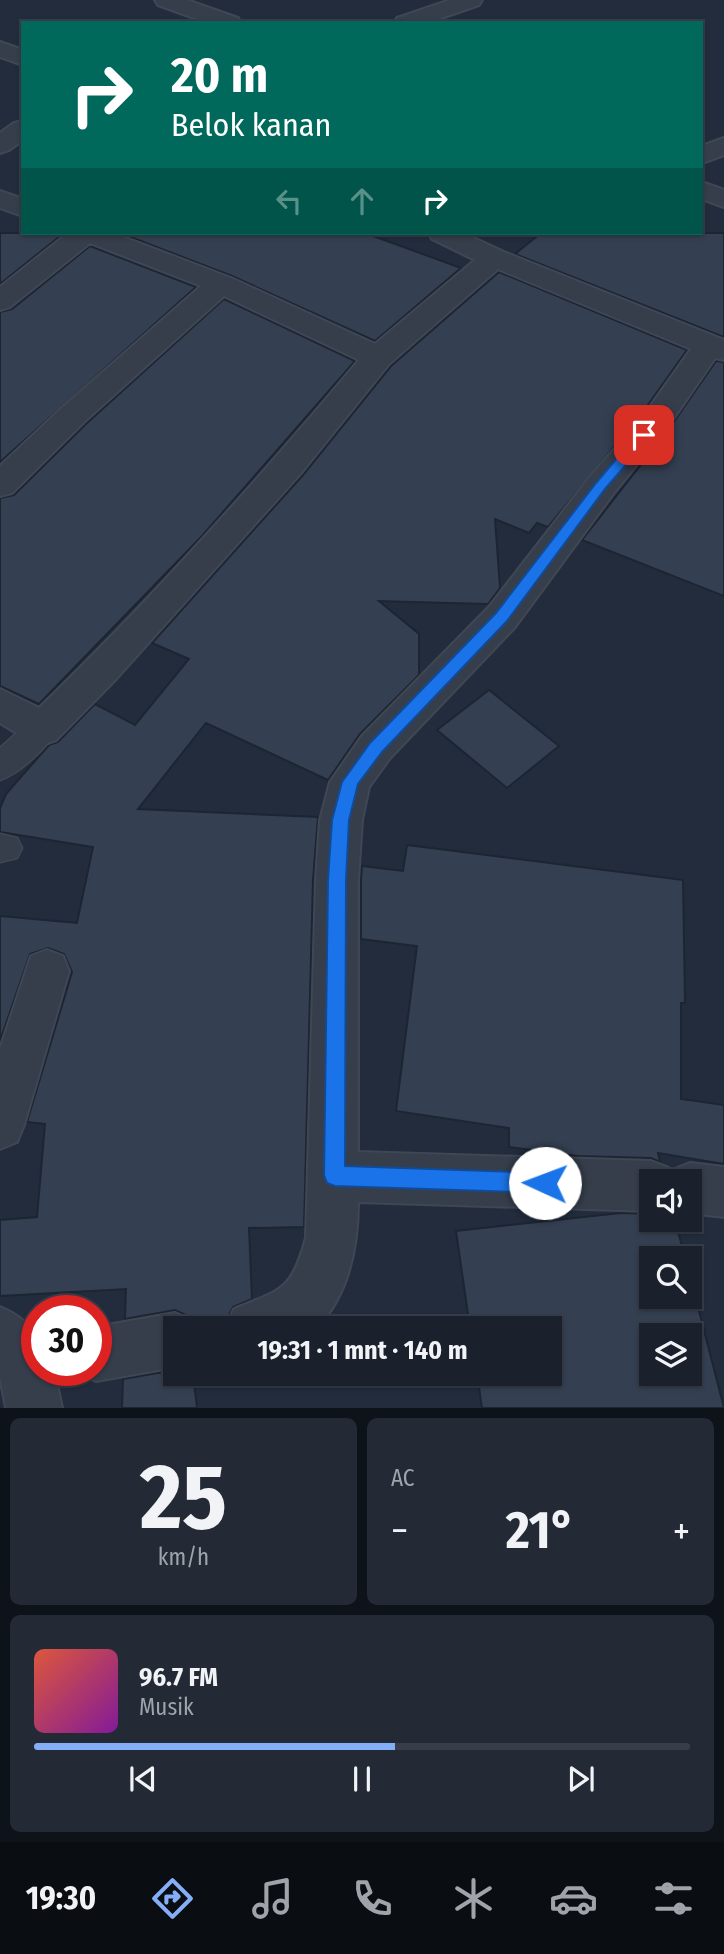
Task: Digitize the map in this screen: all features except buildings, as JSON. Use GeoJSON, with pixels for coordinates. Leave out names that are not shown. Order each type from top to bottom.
{"type":"FeatureCollection","features":[{"type":"Feature","properties":{"kind":"street"},"geometry":{"type":"LineString","coordinates":[[166,0],[224,21]]}},
{"type":"Feature","properties":{"kind":"street"},"geometry":{"type":"LineString","coordinates":[[396,0],[430,14]]}},
{"type":"Feature","properties":{"kind":"street"},"geometry":{"type":"LineString","coordinates":[[411,21],[471,0]]}},
{"type":"Feature","properties":{"kind":"street"},"geometry":{"type":"LineString","coordinates":[[0,48],[21,57]]}},
{"type":"Feature","properties":{"kind":"street"},"geometry":{"type":"LineString","coordinates":[[0,145],[21,129]]}},
{"type":"Feature","properties":{"kind":"street"},"geometry":{"type":"LineString","coordinates":[[703,155],[724,146]]}},
{"type":"Feature","properties":{"kind":"street"},"geometry":{"type":"LineString","coordinates":[[703,190],[724,199]]}},
{"type":"Feature","properties":{"kind":"street"},"geometry":{"type":"LineString","coordinates":[[0,199],[21,207]]}},
{"type":"Feature","properties":{"kind":"street"},"geometry":{"type":"LineString","coordinates":[[0,301],[84,235]]}},
{"type":"Feature","properties":{"kind":"street"},"geometry":{"type":"LineString","coordinates":[[92,235],[221,284],[378,357]]}},
{"type":"Feature","properties":{"kind":"street"},"geometry":{"type":"LineString","coordinates":[[286,1316],[305,1306],[324,1272],[332,1238],[335,1175],[337,880],[341,820],[350,782],[376,747],[502,617],[601,486],[717,348],[494,246],[450,235]]}},
{"type":"Feature","properties":{"kind":"street"},"geometry":{"type":"LineString","coordinates":[[0,704],[42,729],[103,669],[289,466],[378,357],[494,246]]}},
{"type":"Feature","properties":{"kind":"street"},"geometry":{"type":"LineString","coordinates":[[0,485],[74,414],[221,284]]}},
{"type":"Feature","properties":{"kind":"street"},"geometry":{"type":"LineString","coordinates":[[0,1125],[47,971]]}},
{"type":"Feature","properties":{"kind":"street"},"geometry":{"type":"LineString","coordinates":[[335,1175],[639,1186]]}},
{"type":"Feature","properties":{"kind":"street"},"geometry":{"type":"LineString","coordinates":[[702,1189],[724,1192]]}},
{"type":"Feature","properties":{"kind":"street"},"geometry":{"type":"LineString","coordinates":[[112,1351],[163,1342]]}},
{"type":"Feature","properties":{"kind":"lane"},"geometry":{"type":"LineString","coordinates":[[0,767],[42,729]]}},
{"type":"Feature","properties":{"kind":"route"},"geometry":{"type":"LineString","coordinates":[[545,1183],[335,1175],[337,880],[341,820],[350,782],[376,747],[502,617],[601,486],[644,435]]}}]}
